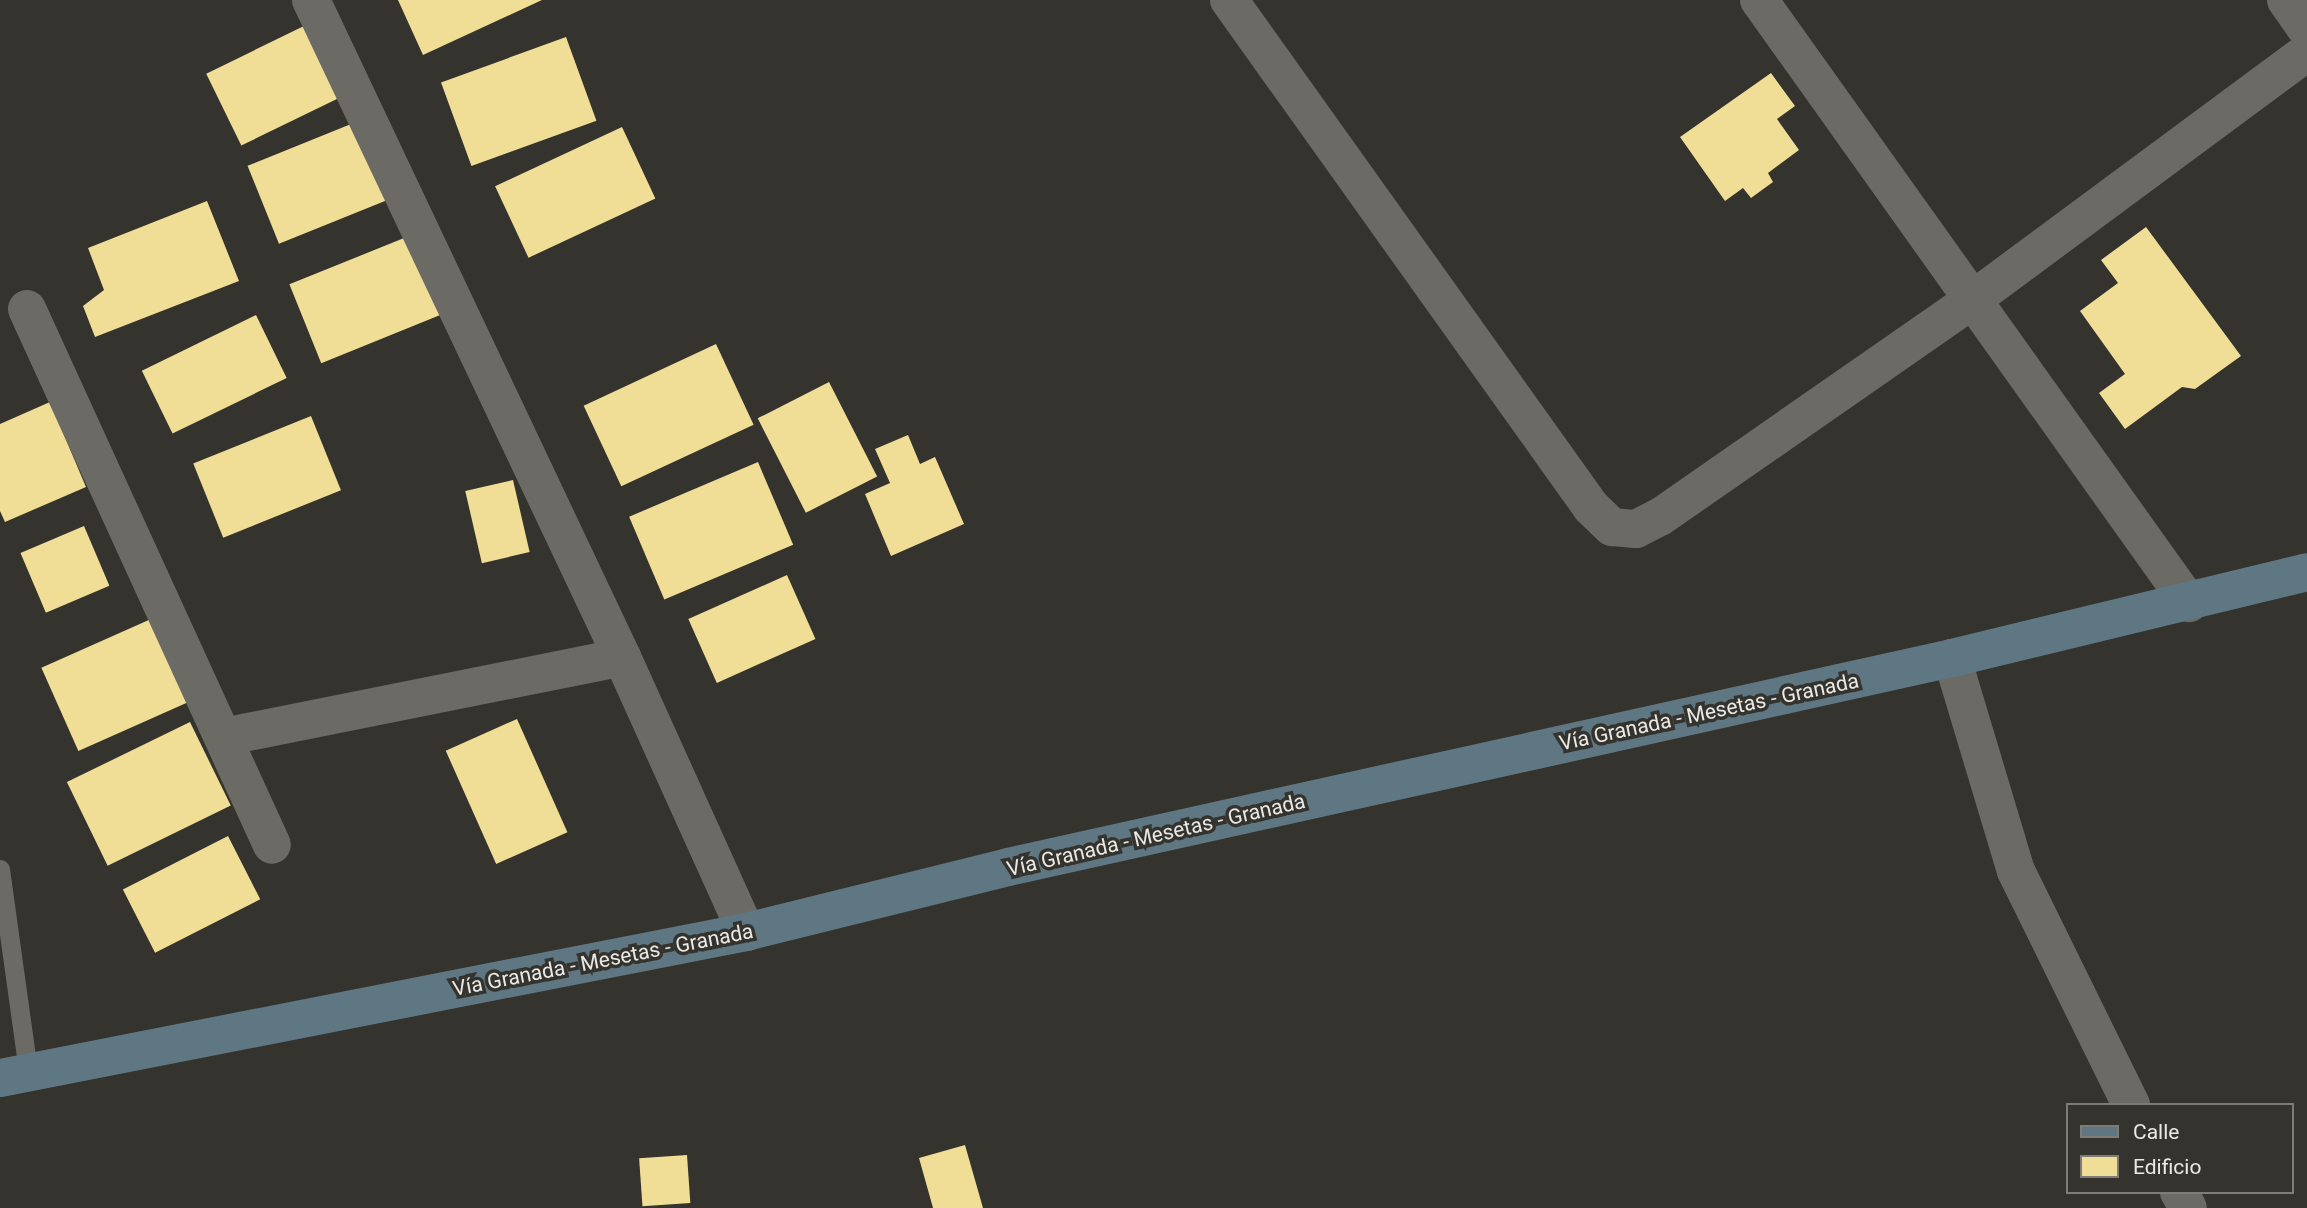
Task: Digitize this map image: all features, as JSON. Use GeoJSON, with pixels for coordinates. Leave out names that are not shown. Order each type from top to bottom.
{"type":"FeatureCollection","features":[{"type":"Feature","properties":{"kind":"main road","name":"Vía Granada - Mesetas - Granada"},"geometry":{"type":"LineString","coordinates":[[14,1074],[746,932],[1008,867],[1952,658],[2189,603],[2307,572]]}},
{"type":"Feature","properties":{"kind":"street"},"geometry":{"type":"LineString","coordinates":[[311,0],[622,657],[746,932]]}},
{"type":"Feature","properties":{"kind":"street"},"geometry":{"type":"LineString","coordinates":[[1228,0],[1591,507],[1612,527],[1636,529],[1660,517],[1972,300],[2307,51]]}},
{"type":"Feature","properties":{"kind":"street"},"geometry":{"type":"LineString","coordinates":[[1759,0],[2189,603]]}},
{"type":"Feature","properties":{"kind":"street"},"geometry":{"type":"LineString","coordinates":[[2286,0],[2307,30]]}},
{"type":"Feature","properties":{"kind":"street"},"geometry":{"type":"LineString","coordinates":[[27,309],[272,845]]}},
{"type":"Feature","properties":{"kind":"street"},"geometry":{"type":"LineString","coordinates":[[223,737],[622,657]]}},
{"type":"Feature","properties":{"kind":"street"},"geometry":{"type":"LineString","coordinates":[[1952,658],[2015,871],[2130,1103]]}},
{"type":"Feature","properties":{"kind":"lane"},"geometry":{"type":"LineString","coordinates":[[0,869],[14,1074]]}},
{"type":"Feature","properties":{"kind":"building"},"geometry":{"type":"Polygon","coordinates":[[[398,0],[542,0],[423,55],[398,0]]]}},
{"type":"Feature","properties":{"kind":"building"},"geometry":{"type":"Polygon","coordinates":[[[306,25],[341,97],[241,146],[206,74],[306,25]]]}},
{"type":"Feature","properties":{"kind":"building"},"geometry":{"type":"Polygon","coordinates":[[[566,37],[596,121],[471,166],[441,82],[566,37]]]}},
{"type":"Feature","properties":{"kind":"building"},"geometry":{"type":"Polygon","coordinates":[[[1771,73],[1795,106],[1777,119],[1799,150],[1768,173],[1773,182],[1751,198],[1743,188],[1725,201],[1680,137],[1771,73]]]}},
{"type":"Feature","properties":{"kind":"building"},"geometry":{"type":"Polygon","coordinates":[[[356,122],[387,200],[279,244],[248,166],[356,122]]]}},
{"type":"Feature","properties":{"kind":"building"},"geometry":{"type":"Polygon","coordinates":[[[622,127],[655,199],[529,258],[495,186],[622,127]]]}},
{"type":"Feature","properties":{"kind":"building"},"geometry":{"type":"Polygon","coordinates":[[[207,201],[239,281],[95,337],[83,306],[104,290],[88,248],[207,201]]]}},
{"type":"Feature","properties":{"kind":"building"},"geometry":{"type":"Polygon","coordinates":[[[2146,227],[2241,356],[2195,389],[2182,387],[2125,429],[2099,393],[2125,374],[2080,311],[2118,283],[2101,260],[2146,227]]]}},
{"type":"Feature","properties":{"kind":"building"},"geometry":{"type":"Polygon","coordinates":[[[409,236],[441,315],[321,363],[289,284],[409,236]]]}},
{"type":"Feature","properties":{"kind":"building"},"geometry":{"type":"Polygon","coordinates":[[[256,315],[287,378],[173,434],[142,371],[256,315]]]}},
{"type":"Feature","properties":{"kind":"building"},"geometry":{"type":"Polygon","coordinates":[[[716,344],[754,425],[621,486],[584,406],[716,344]]]}},
{"type":"Feature","properties":{"kind":"building"},"geometry":{"type":"Polygon","coordinates":[[[829,382],[877,476],[806,513],[758,418],[829,382]]]}},
{"type":"Feature","properties":{"kind":"building"},"geometry":{"type":"Polygon","coordinates":[[[50,402],[86,487],[5,522],[0,511],[0,424],[50,402]]]}},
{"type":"Feature","properties":{"kind":"building"},"geometry":{"type":"Polygon","coordinates":[[[311,416],[341,490],[223,538],[193,464],[311,416]]]}},
{"type":"Feature","properties":{"kind":"building"},"geometry":{"type":"Polygon","coordinates":[[[908,435],[920,464],[935,457],[964,524],[891,556],[865,494],[890,483],[875,449],[908,435]]]}},
{"type":"Feature","properties":{"kind":"building"},"geometry":{"type":"Polygon","coordinates":[[[758,462],[793,545],[664,600],[629,517],[758,462]]]}},
{"type":"Feature","properties":{"kind":"building"},"geometry":{"type":"Polygon","coordinates":[[[513,480],[530,552],[482,563],[465,491],[513,480]]]}},
{"type":"Feature","properties":{"kind":"building"},"geometry":{"type":"Polygon","coordinates":[[[84,526],[109,586],[46,613],[20,553],[84,526]]]}},
{"type":"Feature","properties":{"kind":"building"},"geometry":{"type":"Polygon","coordinates":[[[787,575],[815,639],[717,683],[688,619],[787,575]]]}},
{"type":"Feature","properties":{"kind":"building"},"geometry":{"type":"Polygon","coordinates":[[[151,619],[188,702],[78,751],[41,668],[151,619]]]}},
{"type":"Feature","properties":{"kind":"building"},"geometry":{"type":"Polygon","coordinates":[[[517,719],[567,832],[496,864],[446,751],[517,719]]]}},
{"type":"Feature","properties":{"kind":"building"},"geometry":{"type":"Polygon","coordinates":[[[190,722],[231,806],[108,866],[67,782],[190,722]]]}},
{"type":"Feature","properties":{"kind":"building"},"geometry":{"type":"Polygon","coordinates":[[[228,836],[260,899],[155,953],[123,890],[228,836]]]}},
{"type":"Feature","properties":{"kind":"building"},"geometry":{"type":"Polygon","coordinates":[[[965,1145],[983,1208],[933,1208],[919,1158],[965,1145]]]}},
{"type":"Feature","properties":{"kind":"building"},"geometry":{"type":"Polygon","coordinates":[[[687,1155],[690,1203],[642,1206],[639,1158],[687,1155]]]}}]}
